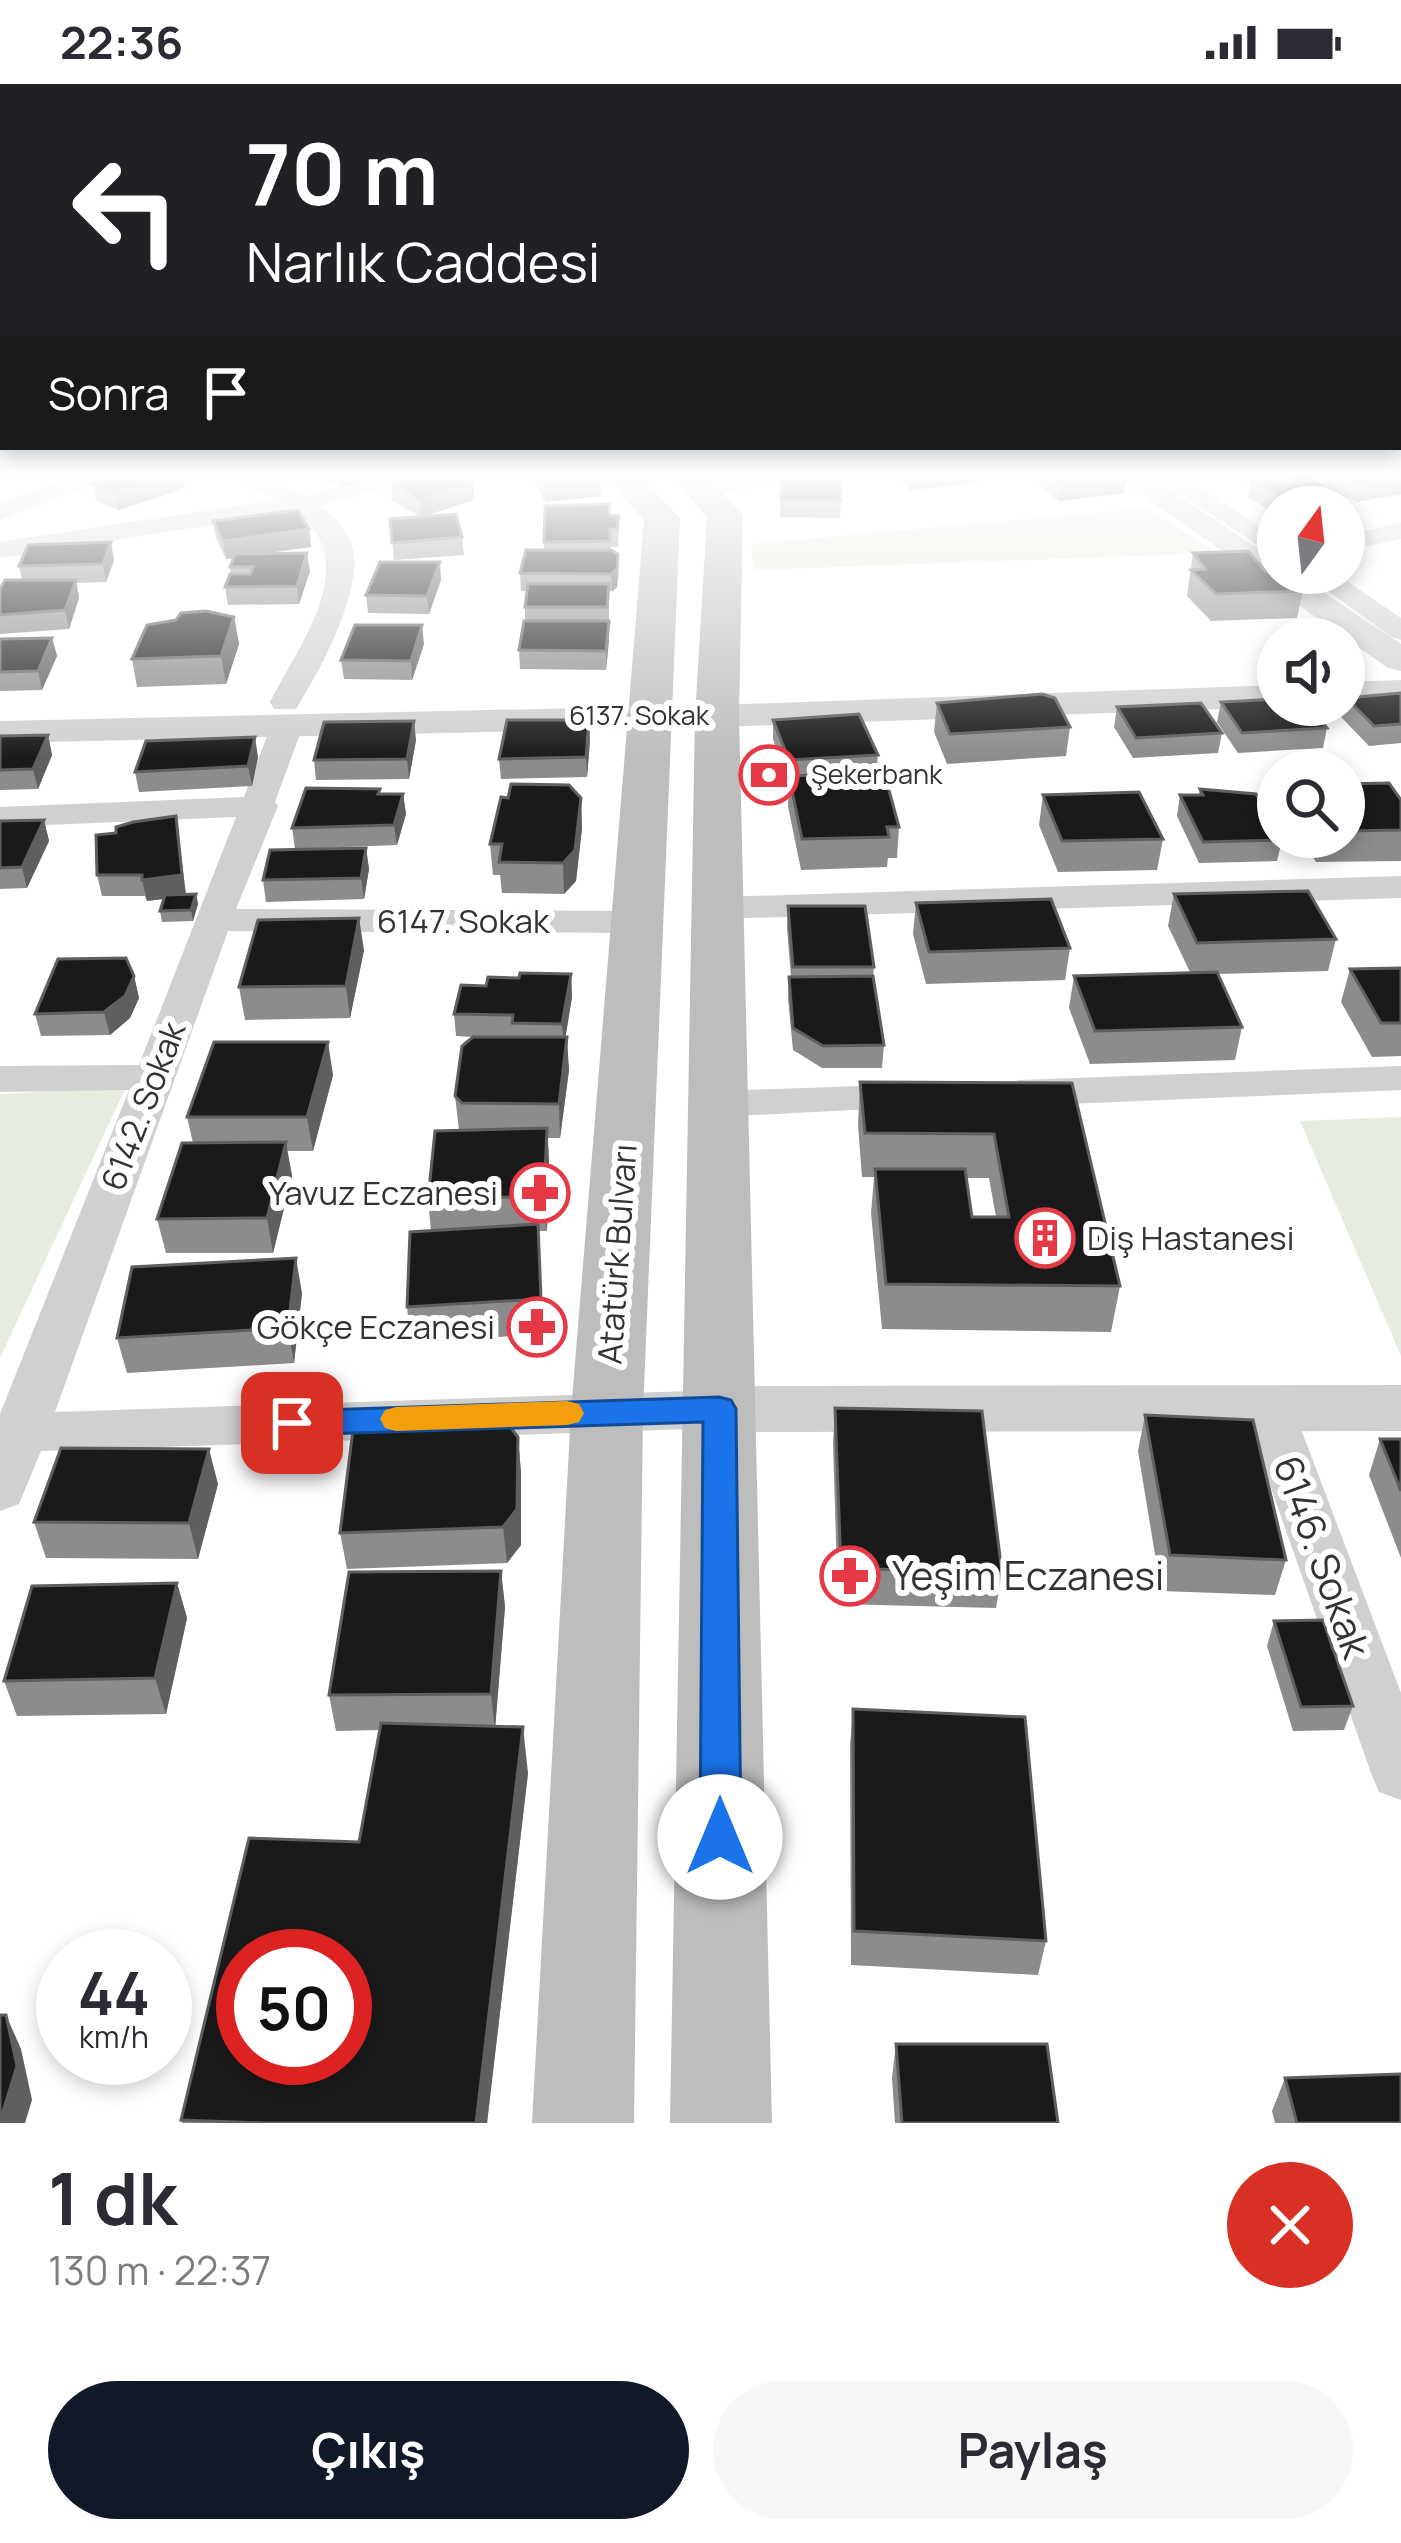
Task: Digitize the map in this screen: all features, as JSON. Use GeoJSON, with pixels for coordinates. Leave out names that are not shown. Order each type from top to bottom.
{"type":"FeatureCollection","features":[{"type":"Feature","properties":{"kind":"main road","name":"Atatürk Bulvarı"},"geometry":{"type":"LineString","coordinates":[[583,2123],[607,1412],[659,568]]}},
{"type":"Feature","properties":{"kind":"main road"},"geometry":{"type":"LineString","coordinates":[[721,2123],[718,705],[723,568]]}},
{"type":"Feature","properties":{"kind":"street","name":"6142. Sokak"},"geometry":{"type":"LineString","coordinates":[[0,1490],[11,1432],[217,920],[260,806],[287,712],[339,588],[342,568]]}},
{"type":"Feature","properties":{"kind":"street"},"geometry":{"type":"LineString","coordinates":[[1319,594],[1401,660]]}},
{"type":"Feature","properties":{"kind":"street"},"geometry":{"type":"LineString","coordinates":[[1347,594],[1401,631]]}},
{"type":"Feature","properties":{"kind":"street"},"geometry":{"type":"LineString","coordinates":[[1365,692],[1401,691]]}},
{"type":"Feature","properties":{"kind":"street","name":"6137. Sokak"},"geometry":{"type":"LineString","coordinates":[[0,715],[1257,696]]}},
{"type":"Feature","properties":{"kind":"street","name":"6137. Sokak"},"geometry":{"type":"LineString","coordinates":[[0,732],[287,712]]}},
{"type":"Feature","properties":{"kind":"street"},"geometry":{"type":"LineString","coordinates":[[0,817],[260,806]]}},
{"type":"Feature","properties":{"kind":"street"},"geometry":{"type":"LineString","coordinates":[[718,908],[1401,887]]}},
{"type":"Feature","properties":{"kind":"street","name":"6147. Sokak"},"geometry":{"type":"LineString","coordinates":[[217,920],[637,922]]}},
{"type":"Feature","properties":{"kind":"street"},"geometry":{"type":"LineString","coordinates":[[0,1078],[152,1077]]}},
{"type":"Feature","properties":{"kind":"street"},"geometry":{"type":"LineString","coordinates":[[718,1104],[1401,1078]]}},
{"type":"Feature","properties":{"kind":"street","name":"6146. Sokak"},"geometry":{"type":"LineString","coordinates":[[1268,1408],[1401,1773]]}},
{"type":"Feature","properties":{"kind":"street"},"geometry":{"type":"LineString","coordinates":[[11,1432],[719,1409],[1401,1408]]}},
{"type":"Feature","properties":{"kind":"shaded area"},"geometry":{"type":"Polygon","coordinates":[[[126,1087],[0,1358],[0,1094],[126,1087]]]}},
{"type":"Feature","properties":{"kind":"shaded area"},"geometry":{"type":"Polygon","coordinates":[[[1401,1117],[1401,1356],[1300,1121],[1401,1117]]]}},
{"type":"Feature","properties":{"kind":"building"},"geometry":{"type":"Polygon","coordinates":[[[253,568],[302,568],[297,586],[225,587],[230,574],[250,574],[253,568]]]}},
{"type":"Feature","properties":{"kind":"building"},"geometry":{"type":"Polygon","coordinates":[[[377,568],[438,568],[427,596],[366,595],[377,568]]]}},
{"type":"Feature","properties":{"kind":"building"},"geometry":{"type":"Polygon","coordinates":[[[521,568],[617,568],[611,574],[520,573],[521,568]]]}},
{"type":"Feature","properties":{"kind":"building"},"geometry":{"type":"Polygon","coordinates":[[[1257,568],[1257,593],[1216,594],[1191,570],[1257,568]]]}},
{"type":"Feature","properties":{"kind":"building"},"geometry":{"type":"Polygon","coordinates":[[[5,580],[76,580],[65,610],[0,615],[0,589],[5,580]]]}},
{"type":"Feature","properties":{"kind":"building"},"geometry":{"type":"Polygon","coordinates":[[[528,584],[609,584],[607,607],[525,607],[528,584]]]}},
{"type":"Feature","properties":{"kind":"building"},"geometry":{"type":"Polygon","coordinates":[[[206,611],[234,617],[221,656],[132,659],[147,625],[176,620],[181,613],[206,611]]]}},
{"type":"Feature","properties":{"kind":"building"},"geometry":{"type":"Polygon","coordinates":[[[524,621],[609,621],[606,651],[519,650],[524,621]]]}},
{"type":"Feature","properties":{"kind":"building"},"geometry":{"type":"Polygon","coordinates":[[[355,625],[422,625],[411,661],[341,660],[355,625]]]}},
{"type":"Feature","properties":{"kind":"building"},"geometry":{"type":"Polygon","coordinates":[[[52,638],[38,671],[0,672],[0,639],[52,638]]]}},
{"type":"Feature","properties":{"kind":"building"},"geometry":{"type":"Polygon","coordinates":[[[1401,693],[1401,724],[1374,726],[1365,717],[1365,696],[1401,693]]]}},
{"type":"Feature","properties":{"kind":"building"},"geometry":{"type":"Polygon","coordinates":[[[1042,694],[1055,698],[1070,727],[950,734],[937,703],[1042,694]]]}},
{"type":"Feature","properties":{"kind":"building"},"geometry":{"type":"Polygon","coordinates":[[[1257,700],[1257,726],[1327,728],[1242,733],[1221,702],[1257,700]]]}},
{"type":"Feature","properties":{"kind":"building"},"geometry":{"type":"Polygon","coordinates":[[[1201,703],[1222,733],[1136,738],[1117,707],[1201,703]]]}},
{"type":"Feature","properties":{"kind":"building"},"geometry":{"type":"Polygon","coordinates":[[[859,714],[878,755],[789,760],[773,720],[859,714]]]}},
{"type":"Feature","properties":{"kind":"building"},"geometry":{"type":"Polygon","coordinates":[[[507,720],[589,720],[586,757],[499,759],[507,720]]]}},
{"type":"Feature","properties":{"kind":"building"},"geometry":{"type":"Polygon","coordinates":[[[414,721],[407,759],[314,760],[324,722],[414,721]]]}},
{"type":"Feature","properties":{"kind":"building"},"geometry":{"type":"Polygon","coordinates":[[[48,735],[33,769],[0,770],[0,736],[48,735]]]}},
{"type":"Feature","properties":{"kind":"building"},"geometry":{"type":"Polygon","coordinates":[[[255,737],[248,766],[135,772],[146,741],[255,737]]]}},
{"type":"Feature","properties":{"kind":"building"},"geometry":{"type":"Polygon","coordinates":[[[872,773],[875,783],[887,783],[899,827],[887,827],[889,837],[802,839],[789,776],[872,773]]]}},
{"type":"Feature","properties":{"kind":"building"},"geometry":{"type":"Polygon","coordinates":[[[1389,783],[1401,800],[1401,830],[1365,831],[1365,784],[1389,783]]]}},
{"type":"Feature","properties":{"kind":"building"},"geometry":{"type":"Polygon","coordinates":[[[511,784],[569,785],[581,798],[575,850],[563,863],[499,862],[502,844],[490,844],[501,797],[508,798],[511,784]]]}},
{"type":"Feature","properties":{"kind":"building"},"geometry":{"type":"Polygon","coordinates":[[[306,788],[403,794],[394,825],[292,828],[306,788]]]}},
{"type":"Feature","properties":{"kind":"building"},"geometry":{"type":"Polygon","coordinates":[[[1200,789],[1256,794],[1257,841],[1203,842],[1180,795],[1203,795],[1200,789]]]}},
{"type":"Feature","properties":{"kind":"building"},"geometry":{"type":"Polygon","coordinates":[[[1139,792],[1163,839],[1062,841],[1043,795],[1139,792]]]}},
{"type":"Feature","properties":{"kind":"building"},"geometry":{"type":"Polygon","coordinates":[[[176,816],[182,875],[142,880],[142,875],[97,875],[96,835],[116,833],[116,827],[133,822],[176,816]]]}},
{"type":"Feature","properties":{"kind":"building"},"geometry":{"type":"Polygon","coordinates":[[[44,820],[22,867],[0,868],[0,821],[44,820]]]}},
{"type":"Feature","properties":{"kind":"building"},"geometry":{"type":"Polygon","coordinates":[[[366,848],[361,878],[263,880],[270,850],[366,848]]]}},
{"type":"Feature","properties":{"kind":"building"},"geometry":{"type":"Polygon","coordinates":[[[1308,891],[1336,939],[1197,943],[1174,894],[1308,891]]]}},
{"type":"Feature","properties":{"kind":"building"},"geometry":{"type":"Polygon","coordinates":[[[196,894],[191,910],[160,911],[165,895],[196,894]]]}},
{"type":"Feature","properties":{"kind":"building"},"geometry":{"type":"Polygon","coordinates":[[[1051,899],[1070,948],[929,952],[916,903],[1051,899]]]}},
{"type":"Feature","properties":{"kind":"building"},"geometry":{"type":"Polygon","coordinates":[[[788,906],[865,906],[874,967],[793,967],[788,906]]]}},
{"type":"Feature","properties":{"kind":"building"},"geometry":{"type":"Polygon","coordinates":[[[359,918],[346,986],[239,987],[258,920],[359,918]]]}},
{"type":"Feature","properties":{"kind":"building"},"geometry":{"type":"Polygon","coordinates":[[[126,958],[134,976],[125,996],[104,1012],[35,1014],[58,959],[126,958]]]}},
{"type":"Feature","properties":{"kind":"building"},"geometry":{"type":"Polygon","coordinates":[[[1401,968],[1401,1023],[1381,1023],[1350,969],[1401,968]]]}},
{"type":"Feature","properties":{"kind":"building"},"geometry":{"type":"Polygon","coordinates":[[[1217,972],[1242,1027],[1095,1031],[1074,976],[1217,972]]]}},
{"type":"Feature","properties":{"kind":"building"},"geometry":{"type":"Polygon","coordinates":[[[520,973],[571,974],[562,1024],[512,1023],[513,1015],[454,1014],[461,985],[486,986],[488,977],[519,978],[520,973]]]}},
{"type":"Feature","properties":{"kind":"building"},"geometry":{"type":"Polygon","coordinates":[[[873,976],[884,1045],[823,1046],[793,1028],[789,977],[873,976]]]}},
{"type":"Feature","properties":{"kind":"building"},"geometry":{"type":"Polygon","coordinates":[[[473,1037],[567,1037],[559,1104],[462,1103],[455,1096],[462,1046],[473,1037]]]}},
{"type":"Feature","properties":{"kind":"building"},"geometry":{"type":"Polygon","coordinates":[[[214,1042],[328,1042],[307,1117],[187,1117],[214,1042]]]}},
{"type":"Feature","properties":{"kind":"building"},"geometry":{"type":"Polygon","coordinates":[[[860,1082],[1072,1083],[1120,1286],[886,1284],[875,1169],[965,1169],[972,1217],[1009,1217],[994,1134],[865,1133],[860,1082]]]}},
{"type":"Feature","properties":{"kind":"building"},"geometry":{"type":"Polygon","coordinates":[[[547,1128],[544,1196],[428,1199],[435,1131],[547,1128]]]}},
{"type":"Feature","properties":{"kind":"building"},"geometry":{"type":"Polygon","coordinates":[[[286,1142],[267,1218],[157,1219],[182,1143],[286,1142]]]}},
{"type":"Feature","properties":{"kind":"building"},"geometry":{"type":"Polygon","coordinates":[[[538,1224],[541,1299],[407,1307],[410,1232],[538,1224]]]}},
{"type":"Feature","properties":{"kind":"building"},"geometry":{"type":"Polygon","coordinates":[[[296,1258],[288,1328],[117,1338],[132,1267],[296,1258]]]}},
{"type":"Feature","properties":{"kind":"building"},"geometry":{"type":"Polygon","coordinates":[[[835,1408],[982,1411],[1002,1573],[841,1568],[835,1408]]]}},
{"type":"Feature","properties":{"kind":"building"},"geometry":{"type":"Polygon","coordinates":[[[1145,1415],[1253,1420],[1286,1560],[1170,1555],[1145,1415]]]}},
{"type":"Feature","properties":{"kind":"building"},"geometry":{"type":"Polygon","coordinates":[[[508,1424],[518,1437],[517,1509],[503,1527],[340,1533],[353,1430],[508,1424]]]}},
{"type":"Feature","properties":{"kind":"building"},"geometry":{"type":"Polygon","coordinates":[[[1380,1439],[1401,1439],[1401,1491],[1380,1439]]]}},
{"type":"Feature","properties":{"kind":"building"},"geometry":{"type":"Polygon","coordinates":[[[61,1448],[209,1449],[189,1523],[34,1522],[61,1448]]]}},
{"type":"Feature","properties":{"kind":"building"},"geometry":{"type":"Polygon","coordinates":[[[501,1571],[491,1694],[329,1695],[349,1572],[501,1571]]]}},
{"type":"Feature","properties":{"kind":"building"},"geometry":{"type":"Polygon","coordinates":[[[177,1583],[155,1678],[4,1681],[32,1586],[177,1583]]]}},
{"type":"Feature","properties":{"kind":"building"},"geometry":{"type":"Polygon","coordinates":[[[1323,1620],[1353,1706],[1301,1707],[1274,1621],[1323,1620]]]}},
{"type":"Feature","properties":{"kind":"building"},"geometry":{"type":"Polygon","coordinates":[[[853,1709],[1025,1717],[1046,1941],[854,1931],[853,1709]]]}},
{"type":"Feature","properties":{"kind":"building"},"geometry":{"type":"Polygon","coordinates":[[[381,1723],[523,1727],[476,2123],[181,2120],[216,1975],[216,2085],[372,2085],[372,1929],[227,1929],[249,1838],[359,1842],[381,1723]]]}},
{"type":"Feature","properties":{"kind":"building"},"geometry":{"type":"Polygon","coordinates":[[[0,2015],[6,2015],[17,2066],[0,2121],[0,2015]]]}},
{"type":"Feature","properties":{"kind":"building"},"geometry":{"type":"Polygon","coordinates":[[[896,2044],[1047,2044],[1058,2123],[902,2123],[896,2044]]]}},
{"type":"Feature","properties":{"kind":"building"},"geometry":{"type":"Polygon","coordinates":[[[1401,2074],[1401,2123],[1297,2123],[1285,2078],[1401,2074]]]}},
{"type":"Feature","properties":{"kind":"slow traffic"},"geometry":{"type":"LineString","coordinates":[[396,1419],[567,1413]]}},
{"type":"Feature","properties":{"kind":"place","name":"Şekerbank"},"geometry":{"type":"Point","coordinates":[769,775]}},
{"type":"Feature","properties":{"kind":"place","name":"Yavuz Eczanesi"},"geometry":{"type":"Point","coordinates":[540,1193]}},
{"type":"Feature","properties":{"kind":"place","name":"Diş Hastanesi"},"geometry":{"type":"Point","coordinates":[1045,1238]}},
{"type":"Feature","properties":{"kind":"place","name":"Gökçe Eczanesi"},"geometry":{"type":"Point","coordinates":[537,1327]}},
{"type":"Feature","properties":{"kind":"place","name":"Yeşim Eczanesi"},"geometry":{"type":"Point","coordinates":[850,1576]}},
{"type":"Feature","properties":{"kind":"route"},"geometry":{"type":"LineString","coordinates":[[292,1423],[719,1409],[720,1837]]}}]}
